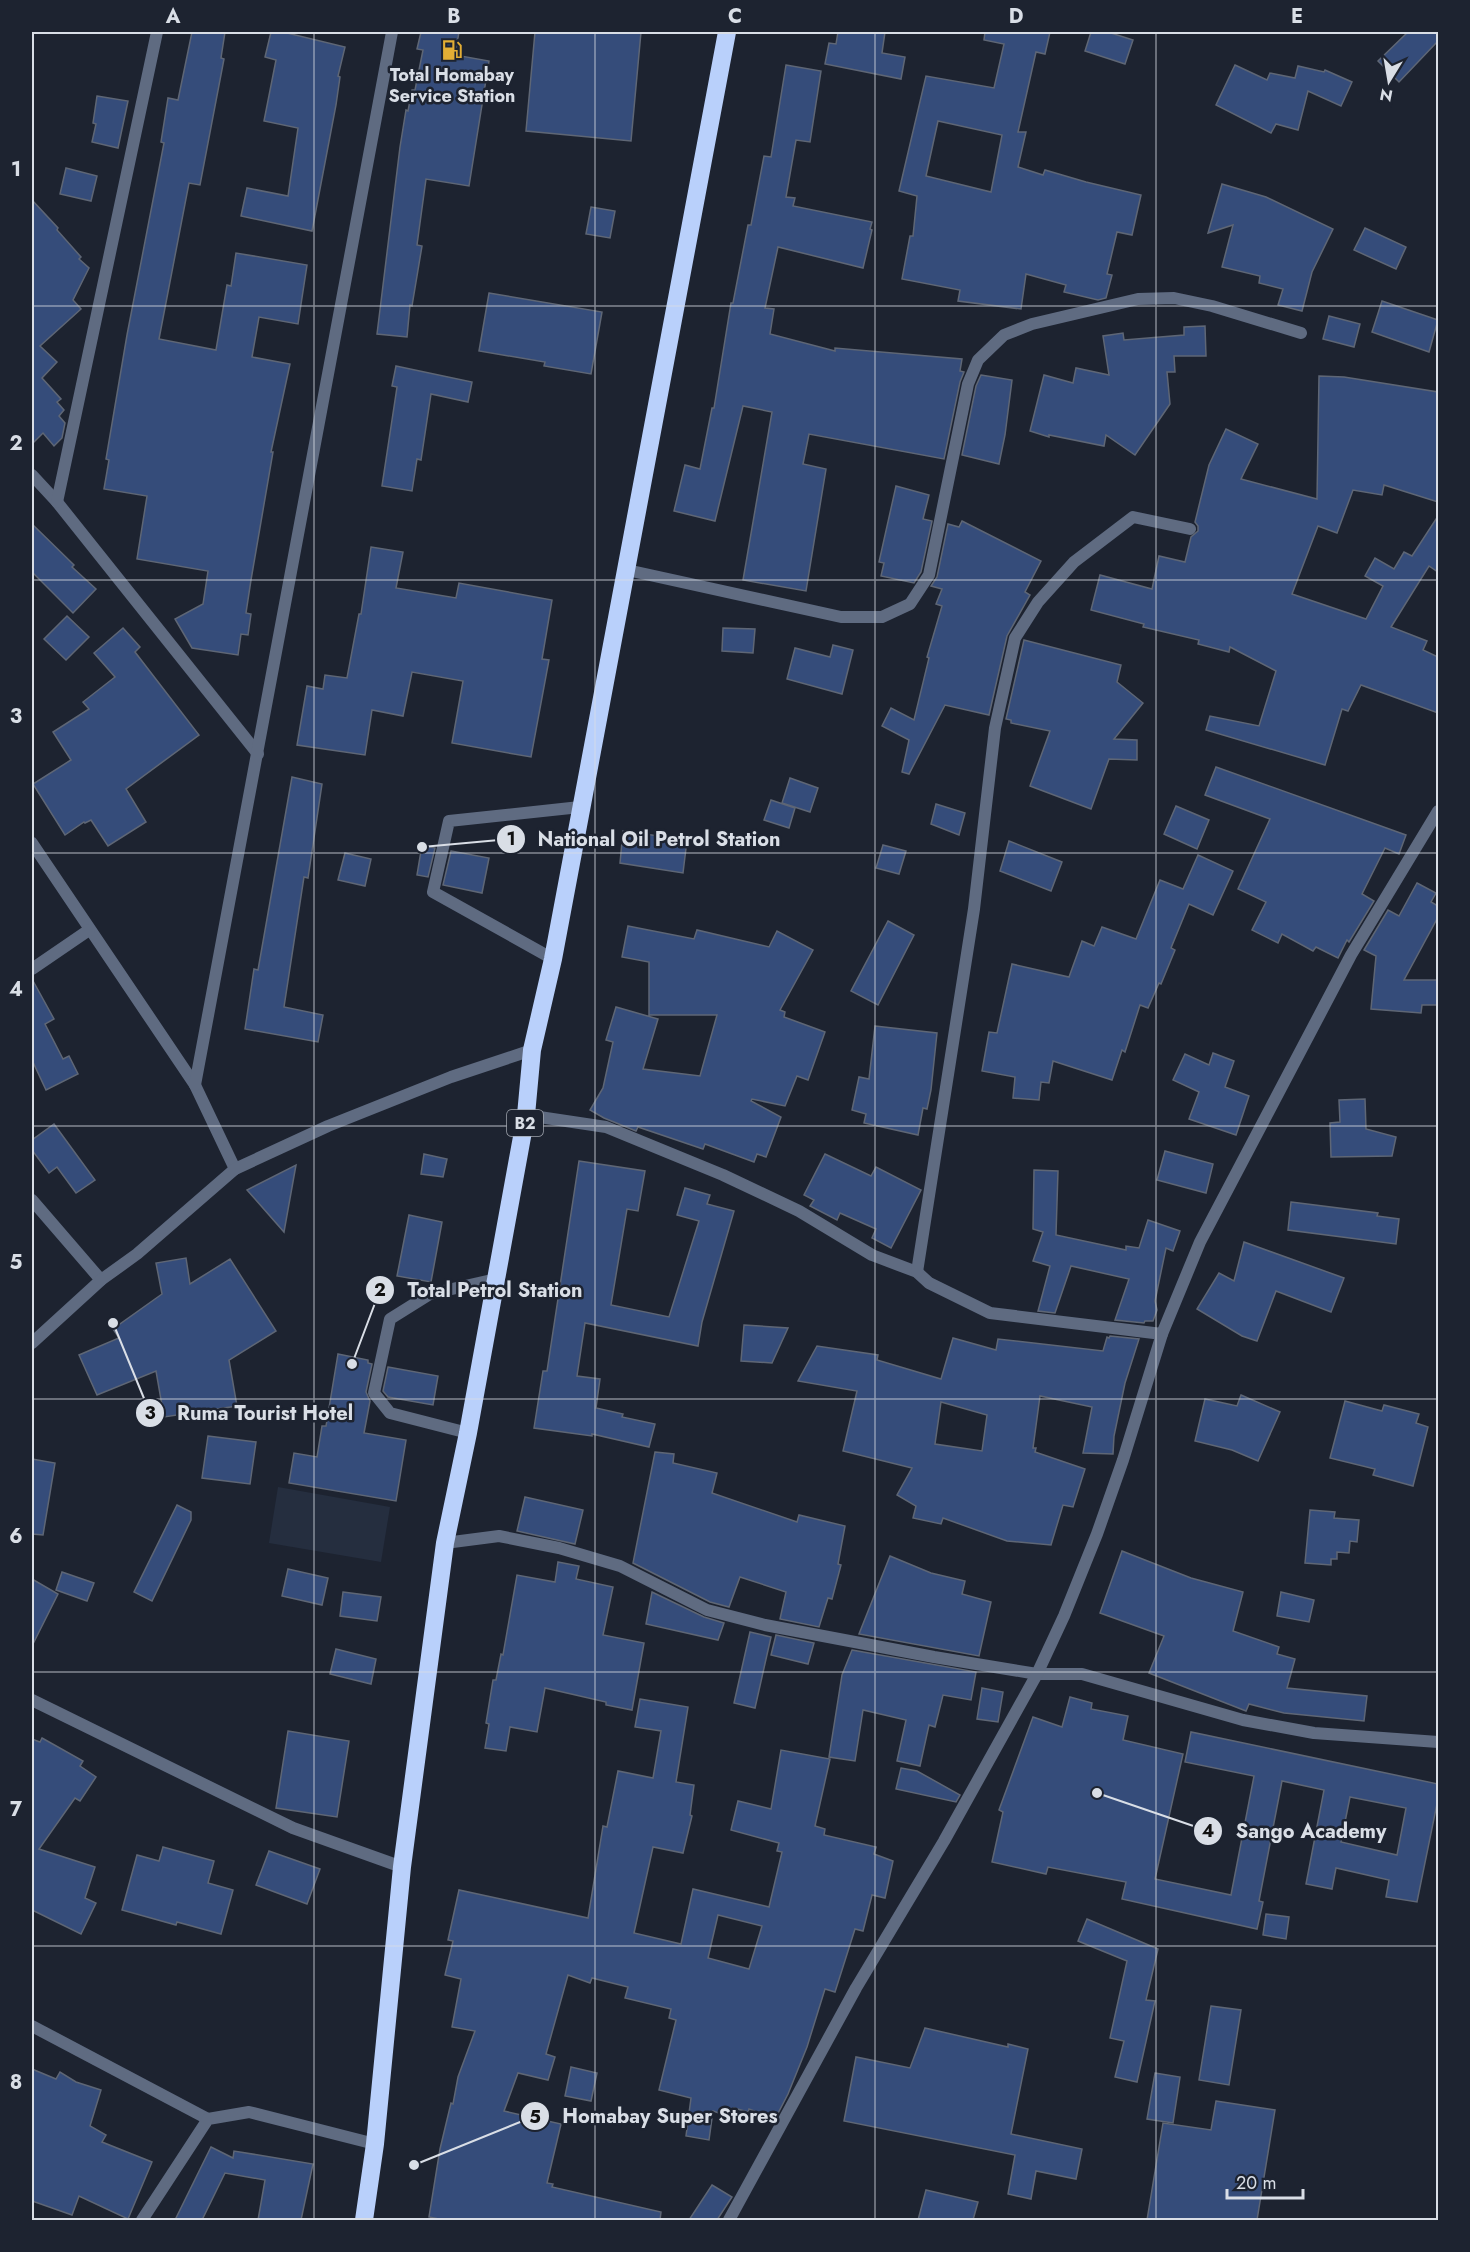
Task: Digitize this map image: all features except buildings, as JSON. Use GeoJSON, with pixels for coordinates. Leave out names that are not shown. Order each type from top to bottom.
{"type":"FeatureCollection","features":[{"type":"Feature","properties":{"kind":"highway","name":"B2"},"geometry":{"type":"LineString","coordinates":[[364,2220],[375,2144],[402,1867],[445,1543],[468,1433],[526,1115],[532,1050],[553,959],[727,32]]}},
{"type":"Feature","properties":{"kind":"street"},"geometry":{"type":"LineString","coordinates":[[57,502],[157,32]]}},
{"type":"Feature","properties":{"kind":"street"},"geometry":{"type":"LineString","coordinates":[[195,1085],[392,32]]}},
{"type":"Feature","properties":{"kind":"street"},"geometry":{"type":"LineString","coordinates":[[627,570],[841,617],[882,617],[910,604],[929,575],[968,384],[978,360],[1004,335],[1032,324],[1138,299],[1174,298],[1212,306],[1301,333]]}},
{"type":"Feature","properties":{"kind":"street"},"geometry":{"type":"LineString","coordinates":[[32,476],[57,502],[258,754]]}},
{"type":"Feature","properties":{"kind":"street"},"geometry":{"type":"LineString","coordinates":[[917,1272],[974,909],[994,728],[1015,638],[1038,602],[1074,561],[1133,517],[1190,529]]}},
{"type":"Feature","properties":{"kind":"street"},"geometry":{"type":"LineString","coordinates":[[553,959],[433,892],[449,821],[580,807]]}},
{"type":"Feature","properties":{"kind":"street"},"geometry":{"type":"LineString","coordinates":[[729,2220],[856,1988],[944,1840],[1037,1674],[1064,1616],[1096,1534],[1123,1460],[1162,1334],[1200,1242],[1351,955],[1438,811]]}},
{"type":"Feature","properties":{"kind":"street"},"geometry":{"type":"LineString","coordinates":[[32,843],[195,1085],[236,1169]]}},
{"type":"Feature","properties":{"kind":"street"},"geometry":{"type":"LineString","coordinates":[[32,969],[89,930]]}},
{"type":"Feature","properties":{"kind":"street"},"geometry":{"type":"LineString","coordinates":[[32,1343],[101,1280],[137,1254],[236,1169],[328,1126],[451,1077],[532,1050]]}},
{"type":"Feature","properties":{"kind":"street"},"geometry":{"type":"LineString","coordinates":[[526,1115],[606,1127],[723,1174],[799,1212],[872,1255],[917,1272],[929,1283],[990,1313],[1162,1334]]}},
{"type":"Feature","properties":{"kind":"street"},"geometry":{"type":"LineString","coordinates":[[32,1200],[101,1280]]}},
{"type":"Feature","properties":{"kind":"street"},"geometry":{"type":"LineString","coordinates":[[468,1433],[390,1413],[374,1393],[390,1319],[430,1294],[496,1279]]}},
{"type":"Feature","properties":{"kind":"street"},"geometry":{"type":"LineString","coordinates":[[445,1543],[499,1536],[559,1548],[620,1566],[707,1610],[776,1628],[1037,1674],[1082,1674],[1243,1720],[1314,1733],[1438,1742]]}},
{"type":"Feature","properties":{"kind":"street"},"geometry":{"type":"LineString","coordinates":[[32,1700],[293,1828],[402,1867]]}},
{"type":"Feature","properties":{"kind":"street"},"geometry":{"type":"LineString","coordinates":[[32,2026],[208,2119],[249,2112],[375,2144]]}},
{"type":"Feature","properties":{"kind":"street"},"geometry":{"type":"LineString","coordinates":[[142,2220],[208,2119]]}},
{"type":"Feature","properties":{"kind":"shaded area"},"geometry":{"type":"Polygon","coordinates":[[[278,1487],[390,1507],[381,1562],[269,1543],[278,1487]]]}},
{"type":"Feature","properties":{"kind":"place","name":"Total Homabay Service Station"},"geometry":{"type":"Point","coordinates":[452,50]}},
{"type":"Feature","properties":{"kind":"place","name":"National Oil Petrol Station"},"geometry":{"type":"Point","coordinates":[422,847]}},
{"type":"Feature","properties":{"kind":"place","name":"Ruma Tourist Hotel"},"geometry":{"type":"Point","coordinates":[113,1323]}},
{"type":"Feature","properties":{"kind":"place","name":"Total Petrol Station"},"geometry":{"type":"Point","coordinates":[352,1364]}},
{"type":"Feature","properties":{"kind":"place","name":"Sango Academy"},"geometry":{"type":"Point","coordinates":[1097,1793]}},
{"type":"Feature","properties":{"kind":"place","name":"Homabay Super Stores"},"geometry":{"type":"Point","coordinates":[414,2165]}}]}
